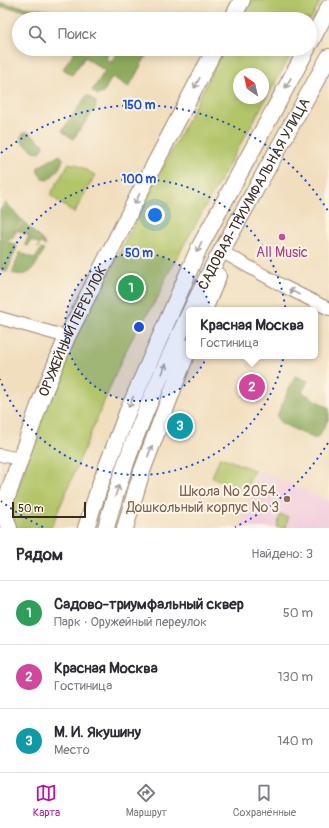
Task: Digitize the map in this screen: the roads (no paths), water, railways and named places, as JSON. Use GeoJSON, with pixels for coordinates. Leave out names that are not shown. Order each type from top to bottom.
{"type":"FeatureCollection","features":[{"type":"Feature","properties":{"kind":"main road"},"geometry":{"type":"LineString","coordinates":[[236,12],[242,0]]}},
{"type":"Feature","properties":{"kind":"main road"},"geometry":{"type":"LineString","coordinates":[[317,30],[329,7]]}},
{"type":"Feature","properties":{"kind":"main road","name":"ОРУЖЕЙНЫЙ ПЕРЕУЛОК"},"geometry":{"type":"LineString","coordinates":[[0,513],[7,498],[42,397],[67,337],[211,56]]}},
{"type":"Feature","properties":{"kind":"main road","name":"САДОВАЯ-ТРИУМФАЛЬНАЯ УЛИЦА"},"geometry":{"type":"LineString","coordinates":[[86,528],[101,482],[127,413],[199,248],[303,56]]}},
{"type":"Feature","properties":{"kind":"main road","name":"САДОВАЯ-ТРИУМФАЛЬНАЯ УЛИЦА"},"geometry":{"type":"LineString","coordinates":[[192,307],[212,268],[329,57]]}},
{"type":"Feature","properties":{"kind":"main road"},"geometry":{"type":"LineString","coordinates":[[205,307],[239,220]]}},
{"type":"Feature","properties":{"kind":"main road"},"geometry":{"type":"LineString","coordinates":[[106,528],[127,462],[143,420],[168,358],[186,320]]}},
{"type":"Feature","properties":{"kind":"main road"},"geometry":{"type":"LineString","coordinates":[[125,528],[142,471],[186,355]]}},
{"type":"Feature","properties":{"kind":"main road"},"geometry":{"type":"LineString","coordinates":[[7,498],[6,519],[9,528]]}},
{"type":"Feature","properties":{"kind":"street"},"geometry":{"type":"LineString","coordinates":[[226,254],[329,309]]}},
{"type":"Feature","properties":{"kind":"street"},"geometry":{"type":"LineString","coordinates":[[0,318],[67,337]]}},
{"type":"Feature","properties":{"kind":"street"},"geometry":{"type":"LineString","coordinates":[[0,455],[20,459]]}},
{"type":"Feature","properties":{"kind":"place","name":"All Music"},"geometry":{"type":"Point","coordinates":[282,237]}},
{"type":"Feature","properties":{"kind":"place","name":"Садово-триумфальный сквер"},"geometry":{"type":"Point","coordinates":[131,288]}},
{"type":"Feature","properties":{"kind":"place","name":"Красная Москва"},"geometry":{"type":"Point","coordinates":[252,387]}},
{"type":"Feature","properties":{"kind":"place","name":"М. И. Якушину"},"geometry":{"type":"Point","coordinates":[180,426]}},
{"type":"Feature","properties":{"kind":"place","name":"Школа № 2054. Дошкольный корпус № 3"},"geometry":{"type":"Point","coordinates":[287,499]}}]}
